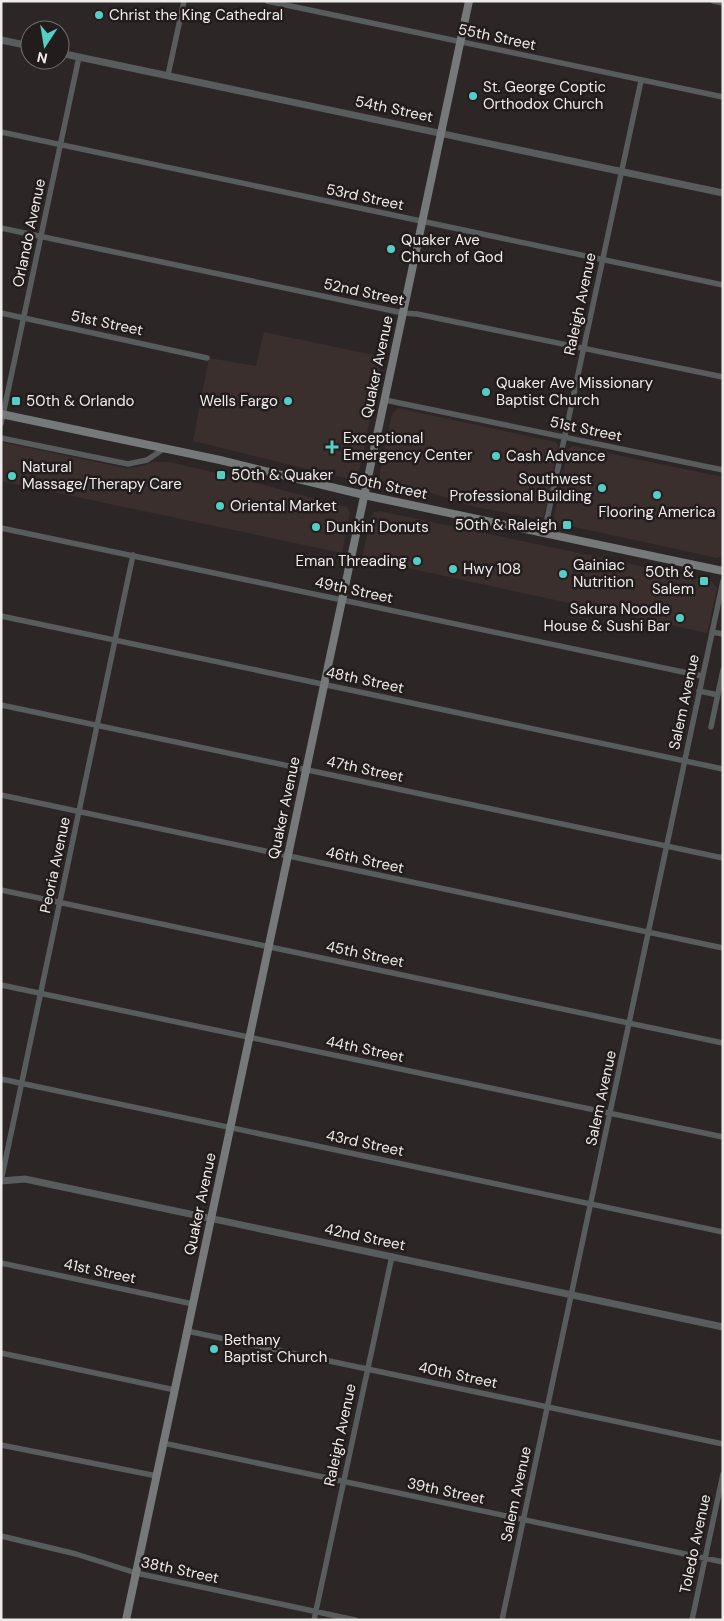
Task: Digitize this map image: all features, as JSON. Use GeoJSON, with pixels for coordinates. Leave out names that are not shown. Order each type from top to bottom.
{"type":"FeatureCollection","features":[{"type":"Feature","properties":{"kind":"main road","name":"Quaker Avenue"},"geometry":{"type":"LineString","coordinates":[[126,1620],[469,1]]}},
{"type":"Feature","properties":{"kind":"main road","name":"50th Street"},"geometry":{"type":"LineString","coordinates":[[2,414],[165,448],[364,495],[723,571]]}},
{"type":"Feature","properties":{"kind":"street"},"geometry":{"type":"LineString","coordinates":[[168,76],[184,1]]}},
{"type":"Feature","properties":{"kind":"street","name":"55th Street"},"geometry":{"type":"LineString","coordinates":[[267,1],[723,97]]}},
{"type":"Feature","properties":{"kind":"street"},"geometry":{"type":"LineString","coordinates":[[713,1],[723,3]]}},
{"type":"Feature","properties":{"kind":"street"},"geometry":{"type":"LineString","coordinates":[[1,40],[20,44]]}},
{"type":"Feature","properties":{"kind":"street","name":"54th Street"},"geometry":{"type":"LineString","coordinates":[[70,55],[723,193]]}},
{"type":"Feature","properties":{"kind":"street","name":"Orlando Avenue"},"geometry":{"type":"LineString","coordinates":[[1,424],[79,57]]}},
{"type":"Feature","properties":{"kind":"street","name":"Raleigh Avenue"},"geometry":{"type":"LineString","coordinates":[[544,533],[641,80]]}},
{"type":"Feature","properties":{"kind":"street","name":"53rd Street"},"geometry":{"type":"LineString","coordinates":[[1,132],[723,286]]}},
{"type":"Feature","properties":{"kind":"street","name":"52nd Street"},"geometry":{"type":"LineString","coordinates":[[1,228],[403,313],[417,314],[723,377]]}},
{"type":"Feature","properties":{"kind":"street","name":"51st Street"},"geometry":{"type":"LineString","coordinates":[[1,313],[207,358]]}},
{"type":"Feature","properties":{"kind":"street","name":"51st Street"},"geometry":{"type":"LineString","coordinates":[[385,400],[723,470]]}},
{"type":"Feature","properties":{"kind":"street"},"geometry":{"type":"LineString","coordinates":[[1,438],[128,464],[146,460],[165,448]]}},
{"type":"Feature","properties":{"kind":"street","name":"49th Street"},"geometry":{"type":"LineString","coordinates":[[1,528],[702,676]]}},
{"type":"Feature","properties":{"kind":"street","name":"Peoria Avenue"},"geometry":{"type":"LineString","coordinates":[[1,1181],[133,556]]}},
{"type":"Feature","properties":{"kind":"street","name":"Salem Avenue"},"geometry":{"type":"LineString","coordinates":[[502,1620],[723,582]]}},
{"type":"Feature","properties":{"kind":"street","name":"48th Street"},"geometry":{"type":"LineString","coordinates":[[1,616],[723,769]]}},
{"type":"Feature","properties":{"kind":"street"},"geometry":{"type":"LineString","coordinates":[[712,632],[723,634]]}},
{"type":"Feature","properties":{"kind":"street"},"geometry":{"type":"LineString","coordinates":[[711,727],[723,670]]}},
{"type":"Feature","properties":{"kind":"street"},"geometry":{"type":"LineString","coordinates":[[699,691],[718,695]]}},
{"type":"Feature","properties":{"kind":"street","name":"47th Street"},"geometry":{"type":"LineString","coordinates":[[1,705],[723,858]]}},
{"type":"Feature","properties":{"kind":"street","name":"46th Street"},"geometry":{"type":"LineString","coordinates":[[1,795],[723,948]]}},
{"type":"Feature","properties":{"kind":"street","name":"45th Street"},"geometry":{"type":"LineString","coordinates":[[1,890],[723,1043]]}},
{"type":"Feature","properties":{"kind":"street","name":"44th Street"},"geometry":{"type":"LineString","coordinates":[[1,984],[723,1137]]}},
{"type":"Feature","properties":{"kind":"street","name":"43rd Street"},"geometry":{"type":"LineString","coordinates":[[1,1079],[723,1232]]}},
{"type":"Feature","properties":{"kind":"street","name":"42nd Street"},"geometry":{"type":"LineString","coordinates":[[1,1181],[14,1178],[25,1179],[723,1326]]}},
{"type":"Feature","properties":{"kind":"street","name":"Raleigh Avenue"},"geometry":{"type":"LineString","coordinates":[[314,1620],[392,1256]]}},
{"type":"Feature","properties":{"kind":"street","name":"41st Street"},"geometry":{"type":"LineString","coordinates":[[1,1263],[193,1304]]}},
{"type":"Feature","properties":{"kind":"street","name":"40th Street"},"geometry":{"type":"LineString","coordinates":[[187,1331],[723,1444]]}},
{"type":"Feature","properties":{"kind":"street"},"geometry":{"type":"LineString","coordinates":[[1,1354],[175,1390]]}},
{"type":"Feature","properties":{"kind":"street","name":"39th Street"},"geometry":{"type":"LineString","coordinates":[[164,1443],[723,1562]]}},
{"type":"Feature","properties":{"kind":"street"},"geometry":{"type":"LineString","coordinates":[[1,1445],[157,1476]]}},
{"type":"Feature","properties":{"kind":"street","name":"Toledo Avenue"},"geometry":{"type":"LineString","coordinates":[[692,1620],[723,1474]]}},
{"type":"Feature","properties":{"kind":"street","name":"38th Street"},"geometry":{"type":"LineString","coordinates":[[1,1536],[76,1554],[136,1573],[355,1620]]}},
{"type":"Feature","properties":{"kind":"shaded area"},"geometry":{"type":"Polygon","coordinates":[[[264,332],[383,357],[359,471],[355,477],[348,479],[193,441],[209,358],[256,366],[264,332]]]}},
{"type":"Feature","properties":{"kind":"shaded area"},"geometry":{"type":"Polygon","coordinates":[[[398,408],[555,442],[558,445],[558,450],[544,516],[539,519],[471,506],[435,494],[383,482],[380,478],[380,471],[392,414],[398,408]]]}},
{"type":"Feature","properties":{"kind":"shaded area"},"geometry":{"type":"Polygon","coordinates":[[[1,442],[125,468],[138,467],[153,462],[169,462],[347,507],[350,512],[342,553],[1,481],[1,442]]]}},
{"type":"Feature","properties":{"kind":"shaded area"},"geometry":{"type":"Polygon","coordinates":[[[573,446],[723,477],[723,556],[717,558],[556,523],[554,516],[568,449],[573,446]]]}},
{"type":"Feature","properties":{"kind":"shaded area"},"geometry":{"type":"Polygon","coordinates":[[[380,511],[711,581],[717,588],[707,633],[362,558],[371,516],[374,512],[380,511]]]}},
{"type":"Feature","properties":{"kind":"place","name":"Christ the King Cathedral"},"geometry":{"type":"Point","coordinates":[99,15]}},
{"type":"Feature","properties":{"kind":"place","name":"St. George Coptic Orthodox Church"},"geometry":{"type":"Point","coordinates":[473,96]}},
{"type":"Feature","properties":{"kind":"place","name":"Quaker Ave Church of God"},"geometry":{"type":"Point","coordinates":[391,249]}},
{"type":"Feature","properties":{"kind":"place","name":"Quaker Ave Missionary Baptist Church"},"geometry":{"type":"Point","coordinates":[486,392]}},
{"type":"Feature","properties":{"kind":"place","name":"50th & Orlando"},"geometry":{"type":"Point","coordinates":[16,401]}},
{"type":"Feature","properties":{"kind":"place","name":"Wells Fargo"},"geometry":{"type":"Point","coordinates":[288,401]}},
{"type":"Feature","properties":{"kind":"place","name":"Exceptional Emergency Center"},"geometry":{"type":"Point","coordinates":[332,447]}},
{"type":"Feature","properties":{"kind":"place","name":"Cash Advance"},"geometry":{"type":"Point","coordinates":[496,456]}},
{"type":"Feature","properties":{"kind":"place","name":"50th & Quaker"},"geometry":{"type":"Point","coordinates":[221,475]}},
{"type":"Feature","properties":{"kind":"place","name":"Natural Massage/Therapy Care"},"geometry":{"type":"Point","coordinates":[12,476]}},
{"type":"Feature","properties":{"kind":"place","name":"Southwest Professional Building"},"geometry":{"type":"Point","coordinates":[602,488]}},
{"type":"Feature","properties":{"kind":"place","name":"Flooring America"},"geometry":{"type":"Point","coordinates":[657,495]}},
{"type":"Feature","properties":{"kind":"place","name":"Oriental Market"},"geometry":{"type":"Point","coordinates":[220,506]}},
{"type":"Feature","properties":{"kind":"place","name":"50th & Raleigh"},"geometry":{"type":"Point","coordinates":[567,525]}},
{"type":"Feature","properties":{"kind":"place","name":"Dunkin' Donuts"},"geometry":{"type":"Point","coordinates":[316,527]}},
{"type":"Feature","properties":{"kind":"place","name":"Eman Threading"},"geometry":{"type":"Point","coordinates":[417,561]}},
{"type":"Feature","properties":{"kind":"place","name":"Hwy 108"},"geometry":{"type":"Point","coordinates":[453,569]}},
{"type":"Feature","properties":{"kind":"place","name":"Gainiac Nutrition"},"geometry":{"type":"Point","coordinates":[563,574]}},
{"type":"Feature","properties":{"kind":"place","name":"50th & Salem"},"geometry":{"type":"Point","coordinates":[704,581]}},
{"type":"Feature","properties":{"kind":"place","name":"Sakura Noodle House & Sushi Bar"},"geometry":{"type":"Point","coordinates":[680,618]}},
{"type":"Feature","properties":{"kind":"place","name":"Bethany Baptist Church"},"geometry":{"type":"Point","coordinates":[214,1349]}}]}
